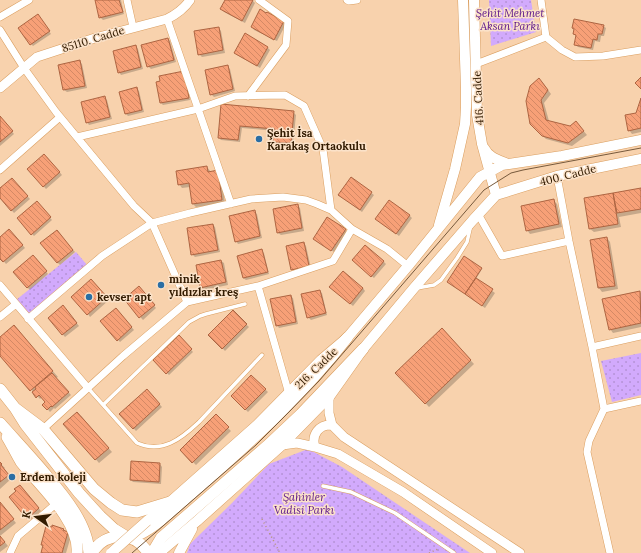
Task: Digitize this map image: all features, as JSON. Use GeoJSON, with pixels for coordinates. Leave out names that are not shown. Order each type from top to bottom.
{"type":"FeatureCollection","features":[{"type":"Feature","properties":{"kind":"main road"},"geometry":{"type":"LineString","coordinates":[[438,229],[455,169],[465,124],[466,88],[463,0]]}},
{"type":"Feature","properties":{"kind":"main road","name":"416. Cadde"},"geometry":{"type":"LineString","coordinates":[[474,0],[477,115],[482,144],[496,195]]}},
{"type":"Feature","properties":{"kind":"main road","name":"400. Cadde"},"geometry":{"type":"LineString","coordinates":[[505,165],[562,156],[641,140]]}},
{"type":"Feature","properties":{"kind":"main road"},"geometry":{"type":"LineString","coordinates":[[482,144],[490,156],[505,165]]}},
{"type":"Feature","properties":{"kind":"main road","name":"400. Cadde"},"geometry":{"type":"LineString","coordinates":[[496,195],[556,176],[641,159]]}},
{"type":"Feature","properties":{"kind":"main road","name":"216. Cadde"},"geometry":{"type":"LineString","coordinates":[[111,553],[257,425],[321,360],[347,338],[480,177],[505,165]]}},
{"type":"Feature","properties":{"kind":"main road","name":"216. Cadde"},"geometry":{"type":"LineString","coordinates":[[163,550],[282,445],[329,397],[364,349],[414,288],[475,217],[496,195]]}},
{"type":"Feature","properties":{"kind":"main road"},"geometry":{"type":"LineString","coordinates":[[0,389],[25,424],[79,493],[114,529],[129,538],[141,534],[154,525],[247,444],[281,412],[329,361],[347,338]]}},
{"type":"Feature","properties":{"kind":"main road"},"geometry":{"type":"LineString","coordinates":[[152,553],[161,538],[267,446],[301,414],[364,349]]}},
{"type":"Feature","properties":{"kind":"main road"},"geometry":{"type":"LineString","coordinates":[[15,408],[44,429],[94,489],[111,504],[122,510],[136,512],[170,502]]}},
{"type":"Feature","properties":{"kind":"main road"},"geometry":{"type":"LineString","coordinates":[[0,424],[28,453],[77,515],[89,546],[90,553]]}},
{"type":"Feature","properties":{"kind":"main road"},"geometry":{"type":"LineString","coordinates":[[0,424],[20,461],[57,503],[76,537],[77,553]]}},
{"type":"Feature","properties":{"kind":"main road"},"geometry":{"type":"LineString","coordinates":[[179,553],[197,521]]}},
{"type":"Feature","properties":{"kind":"main road"},"geometry":{"type":"LineString","coordinates":[[90,553],[101,542],[119,536],[140,542],[148,553]]}},
{"type":"Feature","properties":{"kind":"street"},"geometry":{"type":"LineString","coordinates":[[0,17],[29,0]]}},
{"type":"Feature","properties":{"kind":"street"},"geometry":{"type":"LineString","coordinates":[[126,0],[133,27]]}},
{"type":"Feature","properties":{"kind":"street","name":"85110. Cadde"},"geometry":{"type":"LineString","coordinates":[[0,88],[37,57],[95,38],[167,19],[185,8],[190,0]]}},
{"type":"Feature","properties":{"kind":"street"},"geometry":{"type":"LineString","coordinates":[[248,96],[286,45],[288,21],[259,0]]}},
{"type":"Feature","properties":{"kind":"street"},"geometry":{"type":"LineString","coordinates":[[348,0],[357,0]]}},
{"type":"Feature","properties":{"kind":"street"},"geometry":{"type":"LineString","coordinates":[[541,0],[546,37],[562,50],[575,57],[603,56],[641,50]]}},
{"type":"Feature","properties":{"kind":"street"},"geometry":{"type":"LineString","coordinates":[[167,19],[231,204]]}},
{"type":"Feature","properties":{"kind":"street"},"geometry":{"type":"LineString","coordinates":[[0,30],[24,68],[60,117],[134,206],[152,223],[187,302]]}},
{"type":"Feature","properties":{"kind":"street"},"geometry":{"type":"LineString","coordinates":[[476,64],[546,37]]}},
{"type":"Feature","properties":{"kind":"street"},"geometry":{"type":"LineString","coordinates":[[77,137],[198,109],[235,96],[285,95],[304,106],[323,149],[331,210]]}},
{"type":"Feature","properties":{"kind":"street"},"geometry":{"type":"LineString","coordinates":[[0,170],[60,117]]}},
{"type":"Feature","properties":{"kind":"street"},"geometry":{"type":"LineString","coordinates":[[556,176],[604,409],[589,441],[587,452],[610,553]]}},
{"type":"Feature","properties":{"kind":"street"},"geometry":{"type":"LineString","coordinates":[[28,319],[102,256],[152,223],[251,199],[283,196],[312,202],[331,210],[352,228],[387,249],[408,266]]}},
{"type":"Feature","properties":{"kind":"street"},"geometry":{"type":"LineString","coordinates":[[475,217],[502,256],[569,242]]}},
{"type":"Feature","properties":{"kind":"street"},"geometry":{"type":"LineString","coordinates":[[44,429],[123,356],[187,302],[258,286],[333,261],[352,228]]}},
{"type":"Feature","properties":{"kind":"street"},"geometry":{"type":"LineString","coordinates":[[0,286],[88,388]]}},
{"type":"Feature","properties":{"kind":"street"},"geometry":{"type":"LineString","coordinates":[[258,286],[288,394]]}},
{"type":"Feature","properties":{"kind":"street"},"geometry":{"type":"LineString","coordinates":[[0,317],[16,304]]}},
{"type":"Feature","properties":{"kind":"street"},"geometry":{"type":"LineString","coordinates":[[592,347],[641,336]]}},
{"type":"Feature","properties":{"kind":"street"},"geometry":{"type":"LineString","coordinates":[[329,397],[329,413],[332,425],[344,437],[520,553]]}},
{"type":"Feature","properties":{"kind":"street"},"geometry":{"type":"LineString","coordinates":[[604,409],[641,401]]}},
{"type":"Feature","properties":{"kind":"street"},"geometry":{"type":"LineString","coordinates":[[315,447],[314,436],[317,430],[326,425],[332,425]]}},
{"type":"Feature","properties":{"kind":"street"},"geometry":{"type":"LineString","coordinates":[[282,445],[297,443],[338,454],[396,488],[492,553]]}},
{"type":"Feature","properties":{"kind":"street"},"geometry":{"type":"LineString","coordinates":[[10,553],[18,536],[57,503]]}},
{"type":"Feature","properties":{"kind":"lane"},"geometry":{"type":"LineString","coordinates":[[414,288],[434,285],[441,280],[467,242],[475,217]]}},
{"type":"Feature","properties":{"kind":"lane"},"geometry":{"type":"LineString","coordinates":[[103,405],[189,322],[206,314],[245,304]]}},
{"type":"Feature","properties":{"kind":"lane"},"geometry":{"type":"LineString","coordinates":[[88,388],[137,443],[148,447],[159,447],[169,444],[183,436],[199,422],[262,355]]}},
{"type":"Feature","properties":{"kind":"lane"},"geometry":{"type":"LineString","coordinates":[[324,486],[351,492],[395,513],[454,553]]}},
{"type":"Feature","properties":{"kind":"path"},"geometry":{"type":"LineString","coordinates":[[262,519],[280,553]]}},
{"type":"Feature","properties":{"kind":"path"},"geometry":{"type":"LineString","coordinates":[[429,553],[444,547]]}},
{"type":"Feature","properties":{"kind":"green space","name":"Şehit Mehmet Aksan Parkı"},"geometry":{"type":"Polygon","coordinates":[[[489,0],[531,0],[536,32],[491,46],[489,0]]]}},
{"type":"Feature","properties":{"kind":"green space"},"geometry":{"type":"Polygon","coordinates":[[[76,252],[88,266],[29,315],[16,300],[76,252]]]}},
{"type":"Feature","properties":{"kind":"green space"},"geometry":{"type":"Polygon","coordinates":[[[641,353],[641,395],[612,402],[601,361],[641,353]]]}},
{"type":"Feature","properties":{"kind":"green space","name":"Şahinler Vadisi Parkı"},"geometry":{"type":"Polygon","coordinates":[[[308,449],[342,467],[470,553],[187,553],[190,544],[269,464],[308,449]]]}},
{"type":"Feature","properties":{"kind":"building"},"geometry":{"type":"Polygon","coordinates":[[[95,0],[119,0],[123,12],[99,18],[95,0]]]}},
{"type":"Feature","properties":{"kind":"building"},"geometry":{"type":"Polygon","coordinates":[[[225,0],[253,0],[242,21],[220,9],[225,0]]]}},
{"type":"Feature","properties":{"kind":"building"},"geometry":{"type":"Polygon","coordinates":[[[260,9],[284,21],[274,40],[251,27],[260,9]]]}},
{"type":"Feature","properties":{"kind":"building"},"geometry":{"type":"Polygon","coordinates":[[[38,14],[50,31],[30,45],[18,28],[38,14]]]}},
{"type":"Feature","properties":{"kind":"building"},"geometry":{"type":"Polygon","coordinates":[[[574,19],[604,25],[602,34],[598,34],[597,40],[593,39],[591,48],[574,45],[576,35],[573,34],[574,29],[572,28],[574,19]]]}},
{"type":"Feature","properties":{"kind":"building"},"geometry":{"type":"Polygon","coordinates":[[[219,27],[223,50],[198,55],[194,31],[219,27]]]}},
{"type":"Feature","properties":{"kind":"building"},"geometry":{"type":"Polygon","coordinates":[[[245,33],[268,47],[257,66],[234,53],[245,33]]]}},
{"type":"Feature","properties":{"kind":"building"},"geometry":{"type":"Polygon","coordinates":[[[168,38],[174,60],[147,67],[141,45],[168,38]]]}},
{"type":"Feature","properties":{"kind":"building"},"geometry":{"type":"Polygon","coordinates":[[[136,45],[141,67],[118,73],[113,51],[136,45]]]}},
{"type":"Feature","properties":{"kind":"building"},"geometry":{"type":"Polygon","coordinates":[[[80,60],[85,86],[63,90],[58,65],[80,60]]]}},
{"type":"Feature","properties":{"kind":"building"},"geometry":{"type":"Polygon","coordinates":[[[228,65],[233,89],[210,95],[205,70],[228,65]]]}},
{"type":"Feature","properties":{"kind":"building"},"geometry":{"type":"Polygon","coordinates":[[[184,71],[189,98],[160,103],[156,82],[160,81],[159,76],[184,71]]]}},
{"type":"Feature","properties":{"kind":"building"},"geometry":{"type":"Polygon","coordinates":[[[641,77],[641,89],[635,83],[641,77]]]}},
{"type":"Feature","properties":{"kind":"building"},"geometry":{"type":"Polygon","coordinates":[[[539,78],[548,90],[541,100],[546,120],[570,126],[576,121],[584,131],[568,143],[542,136],[530,124],[526,101],[530,86],[539,78]]]}},
{"type":"Feature","properties":{"kind":"building"},"geometry":{"type":"Polygon","coordinates":[[[137,87],[142,110],[125,114],[119,92],[137,87]]]}},
{"type":"Feature","properties":{"kind":"building"},"geometry":{"type":"Polygon","coordinates":[[[105,96],[110,117],[86,123],[81,102],[105,96]]]}},
{"type":"Feature","properties":{"kind":"building"},"geometry":{"type":"Polygon","coordinates":[[[641,98],[641,128],[628,131],[625,115],[636,113],[641,98]]]}},
{"type":"Feature","properties":{"kind":"building"},"geometry":{"type":"Polygon","coordinates":[[[221,104],[294,111],[291,143],[273,142],[275,129],[240,126],[238,140],[218,138],[221,104]]]}},
{"type":"Feature","properties":{"kind":"building"},"geometry":{"type":"Polygon","coordinates":[[[0,116],[13,131],[0,142],[0,116]]]}},
{"type":"Feature","properties":{"kind":"building"},"geometry":{"type":"Polygon","coordinates":[[[44,154],[60,172],[43,187],[27,169],[44,154]]]}},
{"type":"Feature","properties":{"kind":"building"},"geometry":{"type":"Polygon","coordinates":[[[207,166],[208,172],[218,170],[222,200],[192,204],[189,183],[178,185],[176,171],[207,166]]]}},
{"type":"Feature","properties":{"kind":"building"},"geometry":{"type":"Polygon","coordinates":[[[351,177],[372,192],[360,210],[338,195],[351,177]]]}},
{"type":"Feature","properties":{"kind":"building"},"geometry":{"type":"Polygon","coordinates":[[[12,178],[28,196],[11,211],[0,198],[0,188],[12,178]]]}},
{"type":"Feature","properties":{"kind":"building"},"geometry":{"type":"Polygon","coordinates":[[[641,188],[641,209],[617,213],[613,193],[641,188]]]}},
{"type":"Feature","properties":{"kind":"building"},"geometry":{"type":"Polygon","coordinates":[[[613,193],[618,224],[589,229],[584,198],[613,193]]]}},
{"type":"Feature","properties":{"kind":"building"},"geometry":{"type":"Polygon","coordinates":[[[554,199],[559,224],[526,231],[521,206],[554,199]]]}},
{"type":"Feature","properties":{"kind":"building"},"geometry":{"type":"Polygon","coordinates":[[[389,200],[410,215],[396,234],[375,219],[389,200]]]}},
{"type":"Feature","properties":{"kind":"building"},"geometry":{"type":"Polygon","coordinates":[[[37,201],[51,217],[31,235],[17,218],[37,201]]]}},
{"type":"Feature","properties":{"kind":"building"},"geometry":{"type":"Polygon","coordinates":[[[298,204],[302,228],[277,233],[273,209],[298,204]]]}},
{"type":"Feature","properties":{"kind":"building"},"geometry":{"type":"Polygon","coordinates":[[[255,210],[260,236],[235,242],[229,216],[255,210]]]}},
{"type":"Feature","properties":{"kind":"building"},"geometry":{"type":"Polygon","coordinates":[[[327,217],[346,229],[331,251],[313,239],[327,217]]]}},
{"type":"Feature","properties":{"kind":"building"},"geometry":{"type":"Polygon","coordinates":[[[213,224],[218,250],[191,255],[187,228],[213,224]]]}},
{"type":"Feature","properties":{"kind":"building"},"geometry":{"type":"Polygon","coordinates":[[[9,229],[23,245],[3,262],[0,259],[0,237],[9,229]]]}},
{"type":"Feature","properties":{"kind":"building"},"geometry":{"type":"Polygon","coordinates":[[[57,230],[73,250],[57,263],[40,243],[57,230]]]}},
{"type":"Feature","properties":{"kind":"building"},"geometry":{"type":"Polygon","coordinates":[[[607,237],[615,286],[598,288],[590,240],[607,237]]]}},
{"type":"Feature","properties":{"kind":"building"},"geometry":{"type":"Polygon","coordinates":[[[304,242],[309,266],[291,270],[286,246],[304,242]]]}},
{"type":"Feature","properties":{"kind":"building"},"geometry":{"type":"Polygon","coordinates":[[[365,245],[384,261],[371,277],[352,260],[365,245]]]}},
{"type":"Feature","properties":{"kind":"building"},"geometry":{"type":"Polygon","coordinates":[[[262,249],[268,272],[243,278],[237,256],[262,249]]]}},
{"type":"Feature","properties":{"kind":"building"},"geometry":{"type":"Polygon","coordinates":[[[33,255],[47,271],[27,288],[13,272],[33,255]]]}},
{"type":"Feature","properties":{"kind":"building"},"geometry":{"type":"Polygon","coordinates":[[[464,256],[482,268],[465,294],[447,282],[464,256]]]}},
{"type":"Feature","properties":{"kind":"building"},"geometry":{"type":"Polygon","coordinates":[[[221,260],[226,282],[200,288],[196,265],[221,260]]]}},
{"type":"Feature","properties":{"kind":"building"},"geometry":{"type":"Polygon","coordinates":[[[343,271],[363,288],[350,304],[329,287],[343,271]]]}},
{"type":"Feature","properties":{"kind":"building"},"geometry":{"type":"Polygon","coordinates":[[[476,278],[493,289],[482,306],[465,294],[476,278]]]}},
{"type":"Feature","properties":{"kind":"building","name":"kevser apt"},"geometry":{"type":"Polygon","coordinates":[[[91,279],[107,297],[87,315],[71,297],[91,279]]]}},
{"type":"Feature","properties":{"kind":"building"},"geometry":{"type":"Polygon","coordinates":[[[139,286],[155,305],[139,318],[124,299],[139,286]]]}},
{"type":"Feature","properties":{"kind":"building"},"geometry":{"type":"Polygon","coordinates":[[[320,290],[326,313],[307,318],[301,294],[320,290]]]}},
{"type":"Feature","properties":{"kind":"building"},"geometry":{"type":"Polygon","coordinates":[[[640,291],[641,323],[609,330],[602,299],[640,291]]]}},
{"type":"Feature","properties":{"kind":"building"},"geometry":{"type":"Polygon","coordinates":[[[291,295],[296,322],[276,326],[270,299],[291,295]]]}},
{"type":"Feature","properties":{"kind":"building"},"geometry":{"type":"Polygon","coordinates":[[[63,305],[77,323],[62,335],[48,318],[63,305]]]}},
{"type":"Feature","properties":{"kind":"building"},"geometry":{"type":"Polygon","coordinates":[[[116,308],[132,327],[117,341],[100,321],[116,308]]]}},
{"type":"Feature","properties":{"kind":"building"},"geometry":{"type":"Polygon","coordinates":[[[233,310],[247,324],[222,349],[208,335],[233,310]]]}},
{"type":"Feature","properties":{"kind":"building"},"geometry":{"type":"Polygon","coordinates":[[[14,325],[53,371],[30,391],[0,356],[0,337],[14,325]]]}},
{"type":"Feature","properties":{"kind":"building"},"geometry":{"type":"Polygon","coordinates":[[[442,328],[471,360],[425,404],[395,373],[442,328]]]}},
{"type":"Feature","properties":{"kind":"building"},"geometry":{"type":"Polygon","coordinates":[[[179,335],[192,349],[166,374],[153,360],[179,335]]]}},
{"type":"Feature","properties":{"kind":"building"},"geometry":{"type":"Polygon","coordinates":[[[52,373],[69,392],[47,410],[42,405],[45,402],[39,395],[36,398],[32,392],[36,389],[35,387],[52,373]]]}},
{"type":"Feature","properties":{"kind":"building"},"geometry":{"type":"Polygon","coordinates":[[[251,375],[266,389],[245,410],[231,396],[251,375]]]}},
{"type":"Feature","properties":{"kind":"building"},"geometry":{"type":"Polygon","coordinates":[[[147,389],[160,404],[133,429],[119,414],[147,389]]]}},
{"type":"Feature","properties":{"kind":"building"},"geometry":{"type":"Polygon","coordinates":[[[77,412],[109,448],[95,460],[63,424],[77,412]]]}},
{"type":"Feature","properties":{"kind":"building"},"geometry":{"type":"Polygon","coordinates":[[[216,414],[229,427],[192,463],[180,450],[216,414]]]}},
{"type":"Feature","properties":{"kind":"building"},"geometry":{"type":"Polygon","coordinates":[[[131,461],[160,463],[159,482],[130,480],[131,461]]]}},
{"type":"Feature","properties":{"kind":"building"},"geometry":{"type":"Polygon","coordinates":[[[0,462],[9,475],[0,482],[0,462]]]}},
{"type":"Feature","properties":{"kind":"building"},"geometry":{"type":"Polygon","coordinates":[[[20,485],[39,508],[27,519],[9,497],[16,491],[14,489],[20,485]]]}},
{"type":"Feature","properties":{"kind":"building"},"geometry":{"type":"Polygon","coordinates":[[[0,502],[14,519],[0,530],[0,502]]]}},
{"type":"Feature","properties":{"kind":"building"},"geometry":{"type":"Polygon","coordinates":[[[52,525],[68,532],[62,553],[41,553],[43,545],[41,545],[46,526],[52,527],[52,525]]]}},
{"type":"Feature","properties":{"kind":"building"},"geometry":{"type":"Polygon","coordinates":[[[0,536],[5,542],[0,546],[0,536]]]}},
{"type":"Feature","properties":{"kind":"tram line"},"geometry":{"type":"LineString","coordinates":[[132,553],[256,445],[289,412],[319,381],[484,190],[511,173],[641,148]]}},
{"type":"Feature","properties":{"kind":"place","name":"Şehit İsa Karakaş Ortaokulu"},"geometry":{"type":"Point","coordinates":[259,139]}},
{"type":"Feature","properties":{"kind":"place","name":"minik yıldızlar kreş"},"geometry":{"type":"Point","coordinates":[161,285]}},
{"type":"Feature","properties":{"kind":"place","name":"kevser apt"},"geometry":{"type":"Point","coordinates":[89,297]}},
{"type":"Feature","properties":{"kind":"place","name":"Erdem koleji"},"geometry":{"type":"Point","coordinates":[12,477]}}]}
